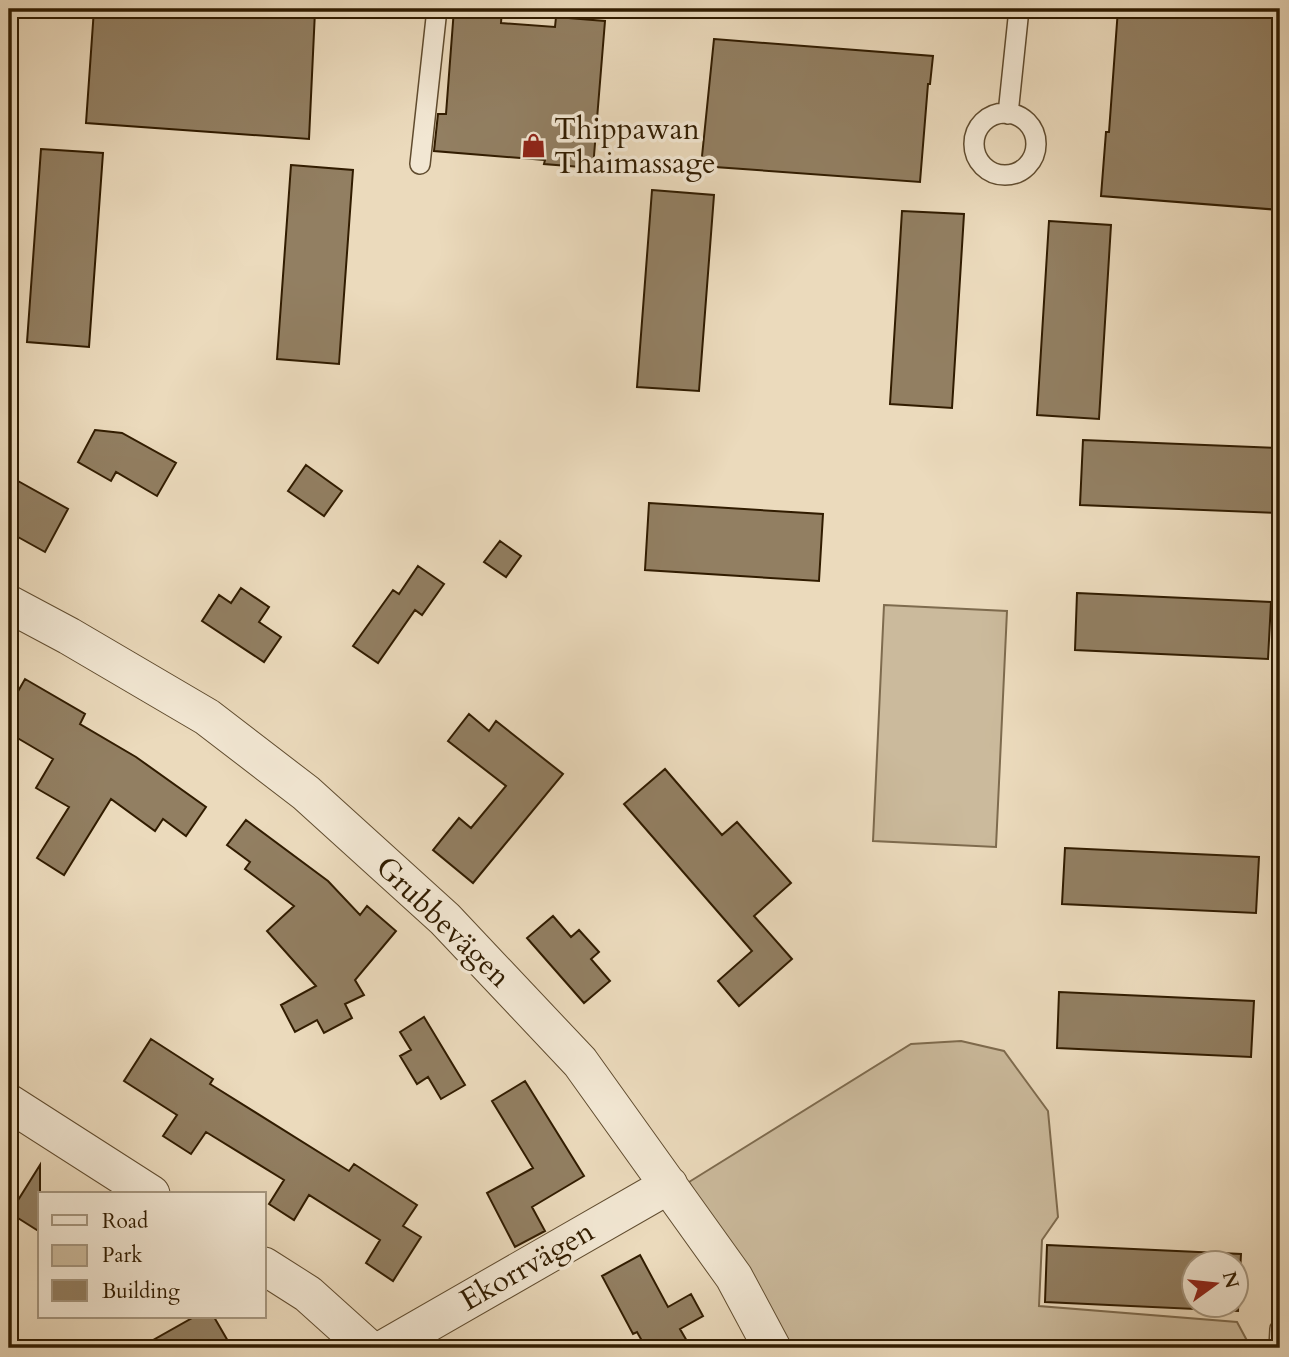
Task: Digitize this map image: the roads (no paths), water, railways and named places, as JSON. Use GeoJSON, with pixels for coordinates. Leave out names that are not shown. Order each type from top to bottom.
{"type":"FeatureCollection","features":[{"type":"Feature","properties":{"kind":"street","name":"Grubbevägen"},"geometry":{"type":"LineString","coordinates":[[9,604],[207,717],[306,793],[445,919],[580,1062],[734,1276],[772,1348]]}},
{"type":"Feature","properties":{"kind":"street"},"geometry":{"type":"LineString","coordinates":[[11,1107],[148,1192]]}},
{"type":"Feature","properties":{"kind":"street","name":"Ekorrvägen"},"geometry":{"type":"LineString","coordinates":[[385,1348],[669,1185]]}},
{"type":"Feature","properties":{"kind":"street"},"geometry":{"type":"LineString","coordinates":[[266,1267],[308,1294],[368,1348]]}},
{"type":"Feature","properties":{"kind":"lane"},"geometry":{"type":"LineString","coordinates":[[420,164],[438,9]]}},
{"type":"Feature","properties":{"kind":"lane"},"geometry":{"type":"LineString","coordinates":[[1008,114],[1019,9]]}},
{"type":"Feature","properties":{"kind":"lane"},"geometry":{"type":"LineString","coordinates":[[1279,1348],[1280,1329]]}},
{"type":"Feature","properties":{"kind":"place","name":"Thippawan Thaimassage"},"geometry":{"type":"Point","coordinates":[534,146]}}]}
